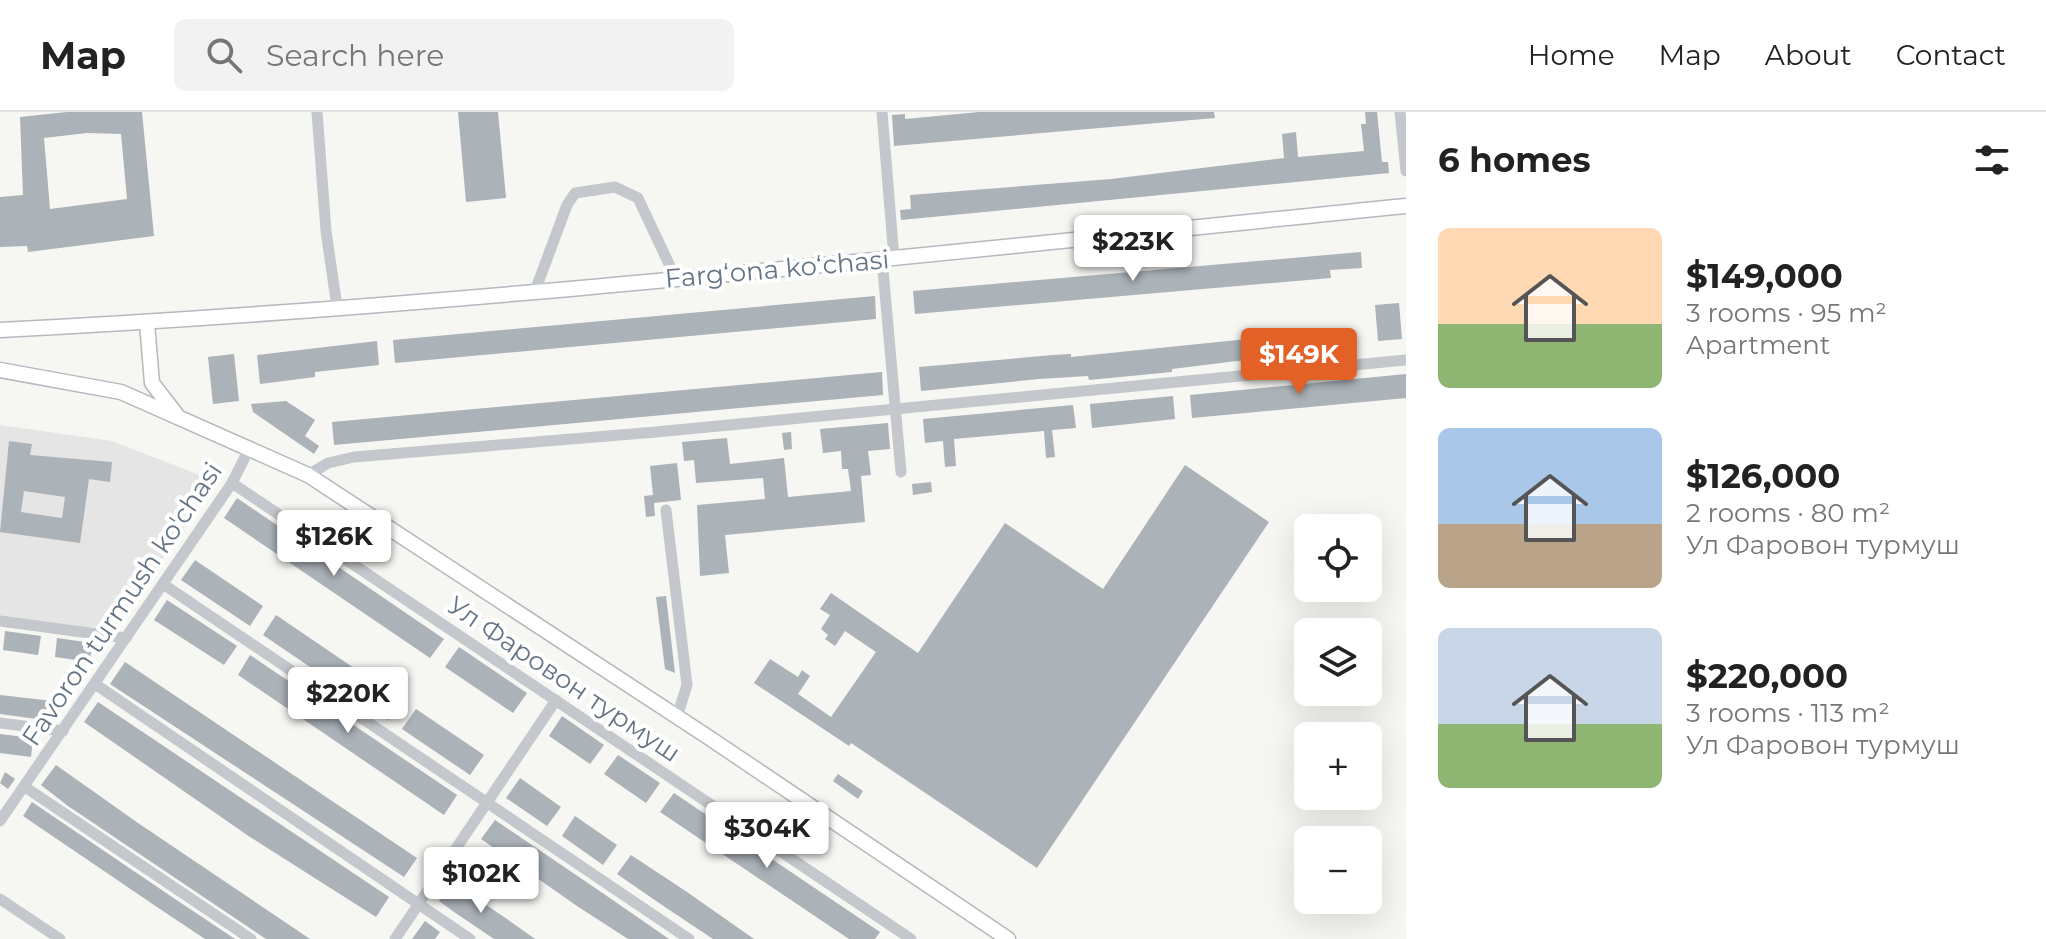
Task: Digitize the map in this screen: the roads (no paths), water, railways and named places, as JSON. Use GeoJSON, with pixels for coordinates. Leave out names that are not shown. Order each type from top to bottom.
{"type":"FeatureCollection","features":[{"type":"Feature","properties":{"kind":"street"},"geometry":{"type":"LineString","coordinates":[[317,112],[326,231],[337,307]]}},
{"type":"Feature","properties":{"kind":"street"},"geometry":{"type":"LineString","coordinates":[[882,112],[901,472]]}},
{"type":"Feature","properties":{"kind":"street"},"geometry":{"type":"LineString","coordinates":[[1400,112],[1406,171]]}},
{"type":"Feature","properties":{"kind":"street"},"geometry":{"type":"LineString","coordinates":[[535,291],[567,205],[575,193],[615,187],[638,198],[676,279]]}},
{"type":"Feature","properties":{"kind":"street","name":"Fargʻona koʻchasi"},"geometry":{"type":"LineString","coordinates":[[0,330],[147,323],[676,279],[1406,206]]}},
{"type":"Feature","properties":{"kind":"street"},"geometry":{"type":"LineString","coordinates":[[147,323],[152,383],[182,419]]}},
{"type":"Feature","properties":{"kind":"street"},"geometry":{"type":"LineString","coordinates":[[308,475],[328,463],[354,457],[656,432],[1406,360]]}},
{"type":"Feature","properties":{"kind":"street"},"geometry":{"type":"LineString","coordinates":[[0,370],[121,392],[308,475],[1008,939]]}},
{"type":"Feature","properties":{"kind":"street","name":"Favoron turmush ko'chasi"},"geometry":{"type":"LineString","coordinates":[[0,821],[232,483],[249,449]]}},
{"type":"Feature","properties":{"kind":"street","name":"Ул Фаровон турмуш"},"geometry":{"type":"LineString","coordinates":[[232,483],[911,939]]}},
{"type":"Feature","properties":{"kind":"street"},"geometry":{"type":"LineString","coordinates":[[666,510],[687,685],[677,717]]}},
{"type":"Feature","properties":{"kind":"street"},"geometry":{"type":"LineString","coordinates":[[163,584],[689,939]]}},
{"type":"Feature","properties":{"kind":"street"},"geometry":{"type":"LineString","coordinates":[[0,621],[126,638]]}},
{"type":"Feature","properties":{"kind":"street"},"geometry":{"type":"LineString","coordinates":[[95,684],[470,939]]}},
{"type":"Feature","properties":{"kind":"street"},"geometry":{"type":"LineString","coordinates":[[395,939],[556,700]]}},
{"type":"Feature","properties":{"kind":"street"},"geometry":{"type":"LineString","coordinates":[[0,723],[63,731]]}},
{"type":"Feature","properties":{"kind":"street"},"geometry":{"type":"LineString","coordinates":[[25,787],[251,939]]}},
{"type":"Feature","properties":{"kind":"street"},"geometry":{"type":"LineString","coordinates":[[0,899],[60,939]]}}]}
